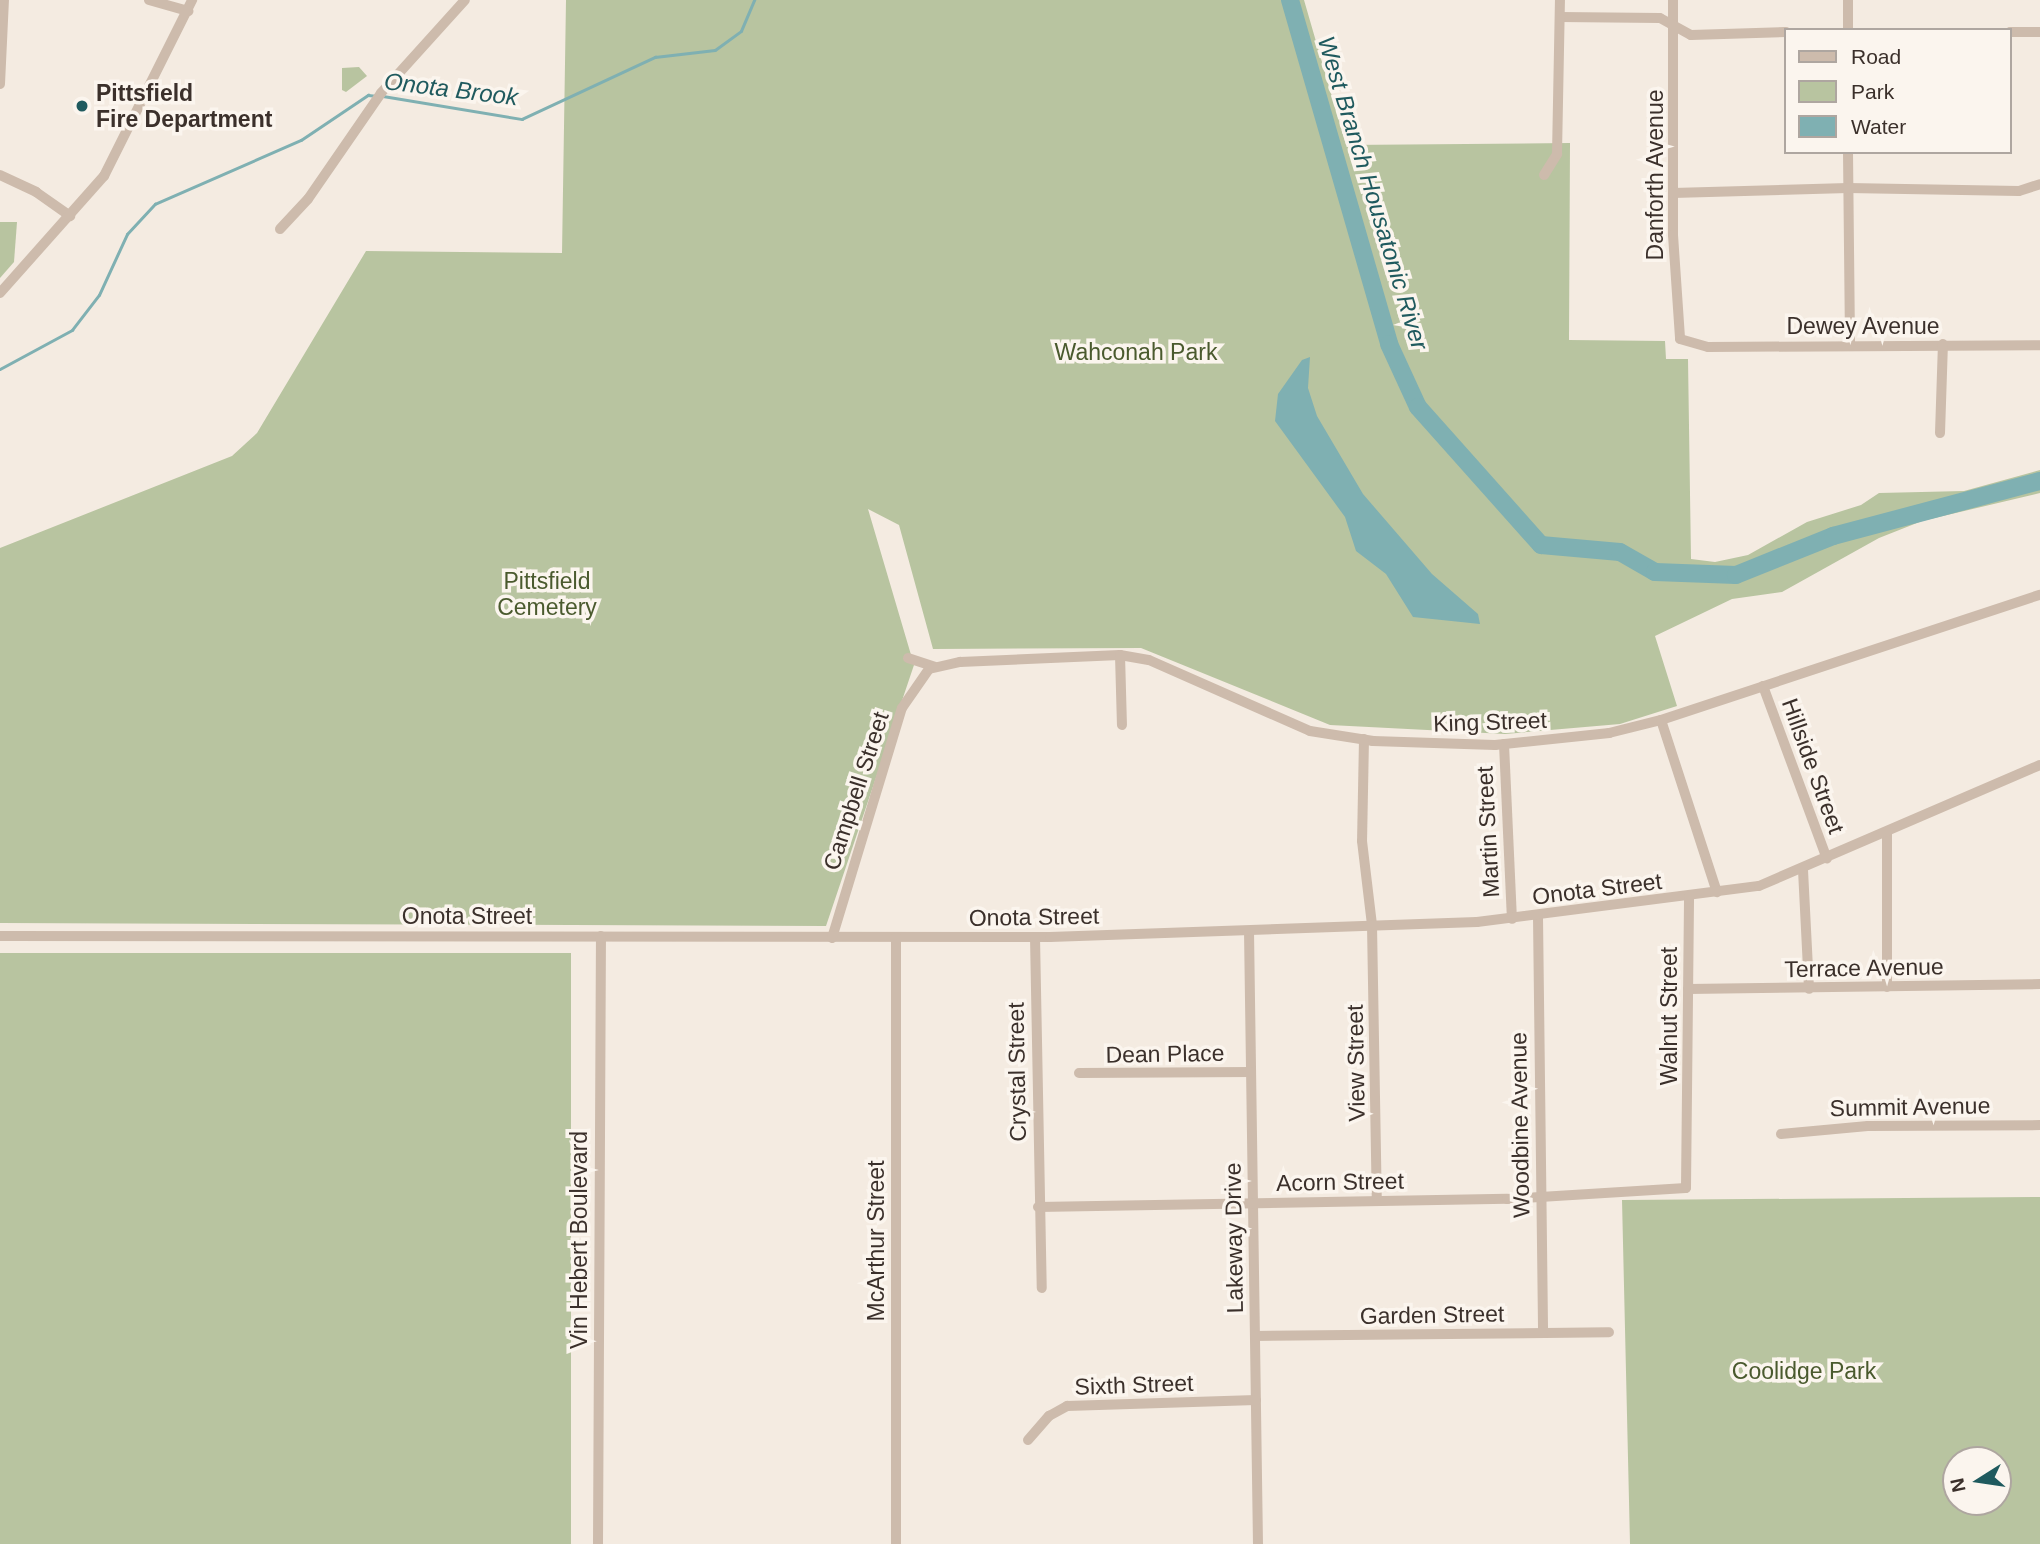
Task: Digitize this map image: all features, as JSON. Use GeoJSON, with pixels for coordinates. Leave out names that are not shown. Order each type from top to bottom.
{"type":"FeatureCollection","features":[{"type":"Feature","properties":{"kind":"street"},"geometry":{"type":"LineString","coordinates":[[149,0],[188,10]]}},
{"type":"Feature","properties":{"kind":"street"},"geometry":{"type":"LineString","coordinates":[[0,293],[104,176],[192,0]]}},
{"type":"Feature","properties":{"kind":"street"},"geometry":{"type":"LineString","coordinates":[[281,229],[308,199],[379,96],[465,0]]}},
{"type":"Feature","properties":{"kind":"street"},"geometry":{"type":"LineString","coordinates":[[1544,175],[1557,154],[1560,0]]}},
{"type":"Feature","properties":{"kind":"street","name":"Danforth Avenue"},"geometry":{"type":"LineString","coordinates":[[1673,0],[1676,330],[1687,345]]}},
{"type":"Feature","properties":{"kind":"street"},"geometry":{"type":"LineString","coordinates":[[1847,0],[1848,28]]}},
{"type":"Feature","properties":{"kind":"street"},"geometry":{"type":"LineString","coordinates":[[0,84],[2,2]]}},
{"type":"Feature","properties":{"kind":"street"},"geometry":{"type":"LineString","coordinates":[[1560,17],[1660,18],[1674,29],[1690,35],[1784,32]]}},
{"type":"Feature","properties":{"kind":"street"},"geometry":{"type":"LineString","coordinates":[[2012,32],[2040,32]]}},
{"type":"Feature","properties":{"kind":"street"},"geometry":{"type":"LineString","coordinates":[[1848,154],[1850,345]]}},
{"type":"Feature","properties":{"kind":"street"},"geometry":{"type":"LineString","coordinates":[[0,175],[36,192],[70,216]]}},
{"type":"Feature","properties":{"kind":"street"},"geometry":{"type":"LineString","coordinates":[[1674,193],[1848,188],[2018,191],[2040,184]]}},
{"type":"Feature","properties":{"kind":"street"},"geometry":{"type":"LineString","coordinates":[[1940,433],[1943,344]]}},
{"type":"Feature","properties":{"kind":"street","name":"Dewey Avenue"},"geometry":{"type":"LineString","coordinates":[[1687,345],[2040,345]]}},
{"type":"Feature","properties":{"kind":"street","name":"King Street"},"geometry":{"type":"LineString","coordinates":[[936,667],[1022,657],[1120,655],[1149,660],[1310,731],[1364,739],[1504,744],[1609,733],[1661,720],[2040,595]]}},
{"type":"Feature","properties":{"kind":"street"},"geometry":{"type":"LineString","coordinates":[[1120,655],[1122,725]]}},
{"type":"Feature","properties":{"kind":"street"},"geometry":{"type":"LineString","coordinates":[[908,658],[936,667]]}},
{"type":"Feature","properties":{"kind":"street","name":"Campbell Street"},"geometry":{"type":"LineString","coordinates":[[832,938],[902,708],[918,678],[936,667]]}},
{"type":"Feature","properties":{"kind":"street","name":"Hillside Street"},"geometry":{"type":"LineString","coordinates":[[1763,686],[1827,859]]}},
{"type":"Feature","properties":{"kind":"street"},"geometry":{"type":"LineString","coordinates":[[1661,720],[1717,892]]}},
{"type":"Feature","properties":{"kind":"street","name":"View Street"},"geometry":{"type":"LineString","coordinates":[[1364,739],[1362,841],[1372,925],[1377,1200]]}},
{"type":"Feature","properties":{"kind":"street","name":"Martin Street"},"geometry":{"type":"LineString","coordinates":[[1504,744],[1512,919]]}},
{"type":"Feature","properties":{"kind":"street","name":"Onota Street"},"geometry":{"type":"LineString","coordinates":[[0,936],[1035,937],[1249,931],[1538,917],[1759,886],[1887,834],[2040,765]]}},
{"type":"Feature","properties":{"kind":"street"},"geometry":{"type":"LineString","coordinates":[[1887,834],[1887,987]]}},
{"type":"Feature","properties":{"kind":"street"},"geometry":{"type":"LineString","coordinates":[[1803,870],[1809,989]]}},
{"type":"Feature","properties":{"kind":"street","name":"Walnut Street"},"geometry":{"type":"LineString","coordinates":[[1602,1196],[1686,1188],[1689,896]]}},
{"type":"Feature","properties":{"kind":"street","name":"Woodbine Avenue"},"geometry":{"type":"LineString","coordinates":[[1538,917],[1543,1332]]}},
{"type":"Feature","properties":{"kind":"street","name":"Lakeway Drive"},"geometry":{"type":"LineString","coordinates":[[1249,931],[1258,1544]]}},
{"type":"Feature","properties":{"kind":"street","name":"Vin Hebert Boulevard"},"geometry":{"type":"LineString","coordinates":[[598,1544],[601,936]]}},
{"type":"Feature","properties":{"kind":"street","name":"Crystal Street"},"geometry":{"type":"LineString","coordinates":[[1035,937],[1038,1207],[1042,1288]]}},
{"type":"Feature","properties":{"kind":"street","name":"McArthur Street"},"geometry":{"type":"LineString","coordinates":[[896,938],[896,1544]]}},
{"type":"Feature","properties":{"kind":"street","name":"Terrace Avenue"},"geometry":{"type":"LineString","coordinates":[[1688,989],[2040,984]]}},
{"type":"Feature","properties":{"kind":"street","name":"Dean Place"},"geometry":{"type":"LineString","coordinates":[[1079,1073],[1251,1072]]}},
{"type":"Feature","properties":{"kind":"street","name":"Summit Avenue"},"geometry":{"type":"LineString","coordinates":[[1781,1134],[1845,1126],[2040,1125]]}},
{"type":"Feature","properties":{"kind":"street","name":"Acorn Street"},"geometry":{"type":"LineString","coordinates":[[1038,1207],[1602,1196]]}},
{"type":"Feature","properties":{"kind":"street","name":"Garden Street"},"geometry":{"type":"LineString","coordinates":[[1255,1336],[1609,1332]]}},
{"type":"Feature","properties":{"kind":"street","name":"Sixth Street"},"geometry":{"type":"LineString","coordinates":[[1028,1440],[1049,1416],[1067,1406],[1256,1400]]}},
{"type":"Feature","properties":{"kind":"green space"},"geometry":{"type":"Polygon","coordinates":[[[566,0],[1304,0],[1346,145],[1570,143],[1569,340],[1665,341],[1666,359],[1688,359],[1691,559],[1715,562],[1748,555],[1807,522],[1861,505],[1879,493],[1964,491],[2040,470],[2040,493],[1922,521],[1879,538],[1782,592],[1732,599],[1655,636],[1677,706],[1620,724],[1505,734],[1330,725],[1141,648],[933,649],[899,525],[868,509],[914,665],[826,926],[0,923],[0,548],[232,456],[257,433],[366,251],[562,253],[566,0]]]}},
{"type":"Feature","properties":{"kind":"green space"},"geometry":{"type":"Polygon","coordinates":[[[359,67],[367,76],[346,92],[342,90],[342,68],[359,67]]]}},
{"type":"Feature","properties":{"kind":"green space"},"geometry":{"type":"Polygon","coordinates":[[[0,222],[17,222],[14,262],[0,278],[0,222]]]}},
{"type":"Feature","properties":{"kind":"green space"},"geometry":{"type":"Polygon","coordinates":[[[0,953],[571,953],[571,1544],[0,1544],[0,953]]]}},
{"type":"Feature","properties":{"kind":"green space","name":"Coolidge Park"},"geometry":{"type":"Polygon","coordinates":[[[2040,1197],[2040,1544],[1630,1544],[1622,1200],[2040,1197]]]}},
{"type":"Feature","properties":{"kind":"water"},"geometry":{"type":"Polygon","coordinates":[[[1310,357],[1308,388],[1317,416],[1363,494],[1432,574],[1478,614],[1480,624],[1413,617],[1386,574],[1356,551],[1345,517],[1275,421],[1278,394],[1302,360],[1310,357]]]}},
{"type":"Feature","properties":{"kind":"waterway","name":"Onota Brook"},"geometry":{"type":"LineString","coordinates":[[383,96],[522,119],[655,57],[715,50],[741,31],[754,0]]}},
{"type":"Feature","properties":{"kind":"waterway","name":"West Branch Housatonic River"},"geometry":{"type":"LineString","coordinates":[[1290,0],[1389,344],[1418,407],[1541,545],[1620,552],[1655,572],[1736,575],[1833,536],[2040,481]]}},
{"type":"Feature","properties":{"kind":"waterway","name":"Onota Brook"},"geometry":{"type":"LineString","coordinates":[[0,369],[72,330],[99,295],[127,234],[155,204],[301,140],[368,95],[377,96]]}},
{"type":"Feature","properties":{"kind":"place","name":"Pittsfield Fire Department"},"geometry":{"type":"Point","coordinates":[82,106]}},
{"type":"Feature","properties":{"kind":"park label","name":"Wahconah Park"},"geometry":{"type":"Point","coordinates":[1136,352]}},
{"type":"Feature","properties":{"kind":"park label","name":"Pittsfield Cemetery"},"geometry":{"type":"Point","coordinates":[547,594]}}]}
